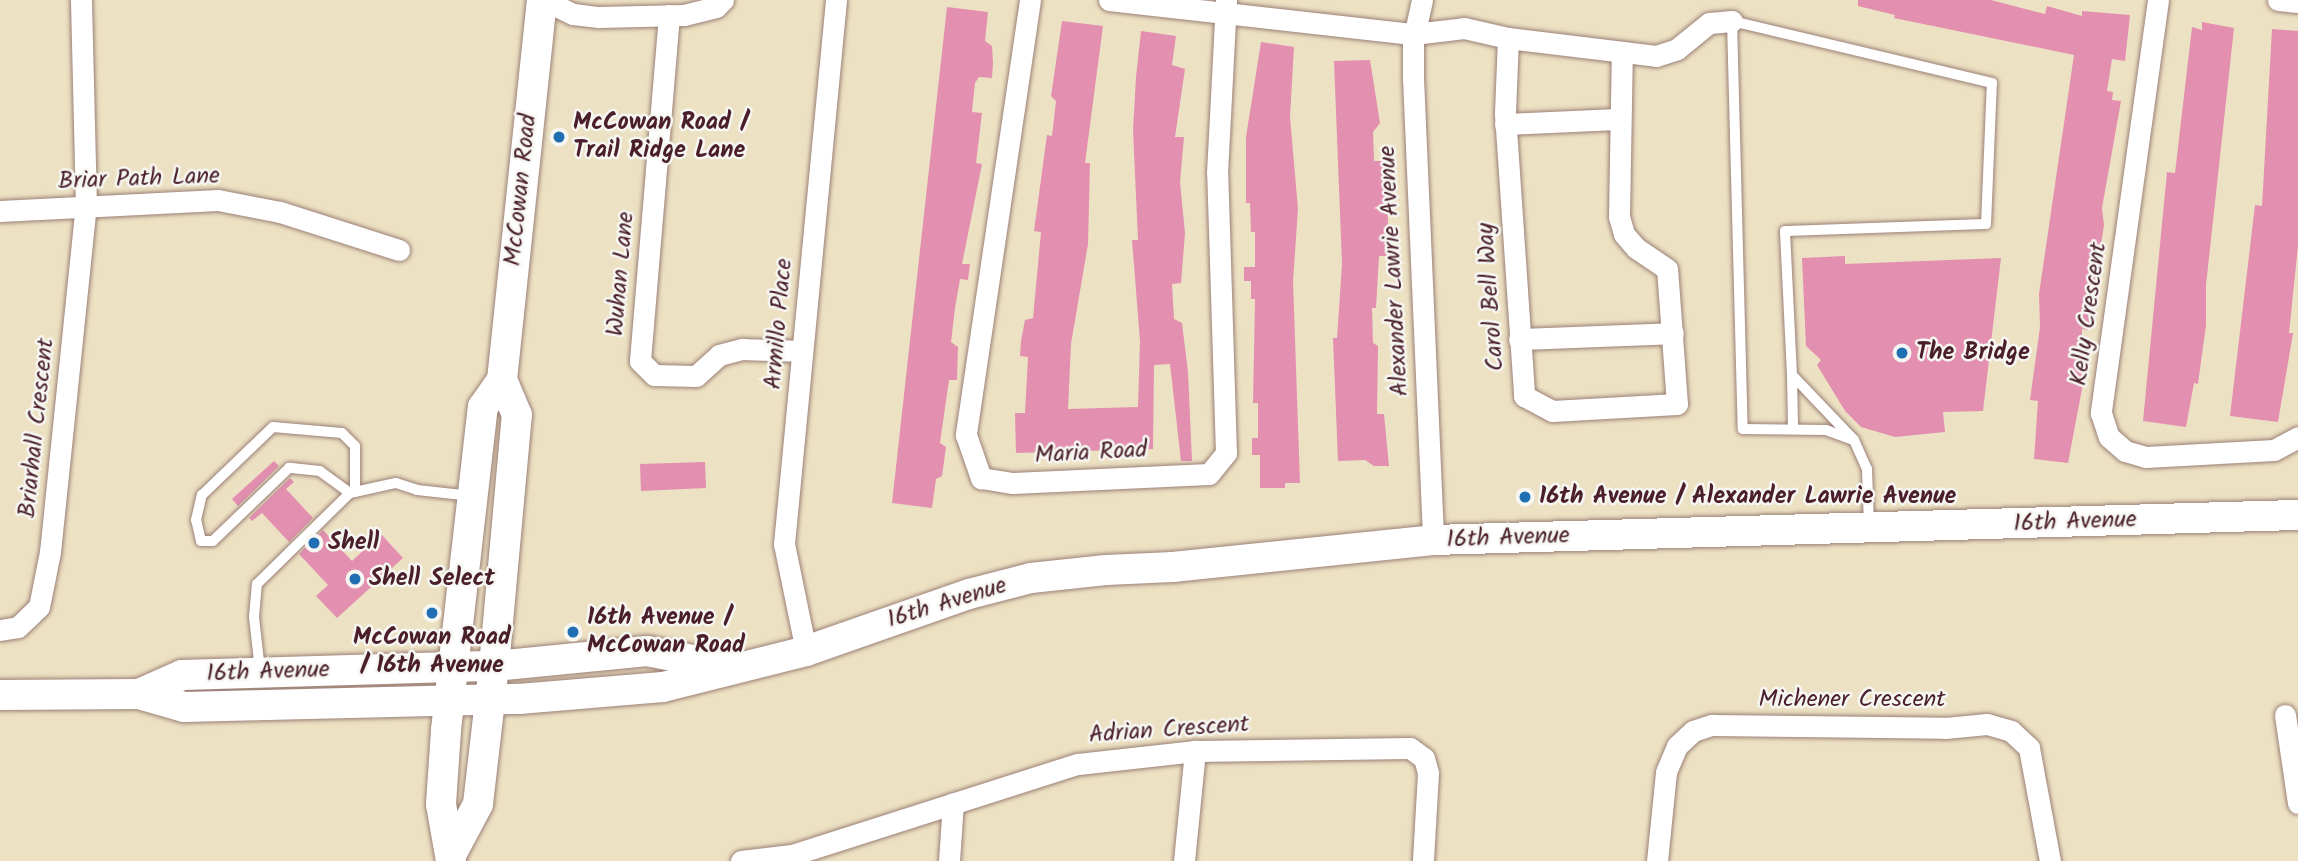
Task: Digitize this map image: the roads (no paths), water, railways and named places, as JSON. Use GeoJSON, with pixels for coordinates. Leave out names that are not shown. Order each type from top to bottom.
{"type":"FeatureCollection","features":[{"type":"Feature","properties":{"kind":"main road","name":"McCowan Road"},"geometry":{"type":"LineString","coordinates":[[451,857],[441,804],[449,702],[476,496],[483,407],[502,380],[543,0]]}},
{"type":"Feature","properties":{"kind":"main road","name":"McCowan Road"},"geometry":{"type":"LineString","coordinates":[[451,857],[478,804],[494,666],[517,415],[502,380]]}},
{"type":"Feature","properties":{"kind":"main road","name":"16th Avenue"},"geometry":{"type":"LineString","coordinates":[[0,695],[139,694],[184,707],[449,702],[663,687],[806,651],[969,594],[1031,578],[1433,540],[2298,515]]}},
{"type":"Feature","properties":{"kind":"main road","name":"16th Avenue"},"geometry":{"type":"LineString","coordinates":[[139,694],[182,675],[494,666],[647,651],[734,669]]}},
{"type":"Feature","properties":{"kind":"street","name":"Briarhall Crescent"},"geometry":{"type":"LineString","coordinates":[[0,630],[18,627],[39,607],[43,594],[68,399],[86,206],[81,0]]}},
{"type":"Feature","properties":{"kind":"street"},"geometry":{"type":"LineString","coordinates":[[543,0],[573,14],[669,15],[716,7],[723,0]]}},
{"type":"Feature","properties":{"kind":"street","name":"Armillo Place"},"geometry":{"type":"LineString","coordinates":[[806,651],[784,544],[836,0]]}},
{"type":"Feature","properties":{"kind":"street","name":"Maria Road"},"geometry":{"type":"LineString","coordinates":[[1030,0],[966,435],[981,478],[1013,483],[1209,474],[1226,453],[1216,173],[1226,6]]}},
{"type":"Feature","properties":{"kind":"street"},"geometry":{"type":"LineString","coordinates":[[1109,0],[1226,6],[1414,34],[1464,28],[1508,38],[1622,52],[1668,53],[1709,23],[1732,21]]}},
{"type":"Feature","properties":{"kind":"street","name":"Alexander Lawrie Avenue"},"geometry":{"type":"LineString","coordinates":[[1422,0],[1414,34],[1414,140],[1433,540]]}},
{"type":"Feature","properties":{"kind":"street","name":"Kelly Crescent"},"geometry":{"type":"LineString","coordinates":[[2158,0],[2101,413],[2109,437],[2125,451],[2146,457],[2274,450],[2298,437]]}},
{"type":"Feature","properties":{"kind":"street"},"geometry":{"type":"LineString","coordinates":[[2278,0],[2298,2]]}},
{"type":"Feature","properties":{"kind":"street","name":"Wuhan Lane"},"geometry":{"type":"LineString","coordinates":[[669,15],[640,361],[654,375],[696,376],[719,355],[742,349],[803,351]]}},
{"type":"Feature","properties":{"kind":"street","name":"Carol Bell Way"},"geometry":{"type":"LineString","coordinates":[[1508,38],[1505,124],[1524,396],[1552,411],[1677,404],[1672,333]]}},
{"type":"Feature","properties":{"kind":"street"},"geometry":{"type":"LineString","coordinates":[[1519,339],[1672,333],[1667,268],[1636,248],[1623,234],[1619,217],[1618,119],[1622,52]]}},
{"type":"Feature","properties":{"kind":"street"},"geometry":{"type":"LineString","coordinates":[[1505,124],[1618,119]]}},
{"type":"Feature","properties":{"kind":"street","name":"Briar Path Lane"},"geometry":{"type":"LineString","coordinates":[[0,211],[218,200],[247,203],[399,250]]}},
{"type":"Feature","properties":{"kind":"street"},"geometry":{"type":"LineString","coordinates":[[2285,715],[2298,803]]}},
{"type":"Feature","properties":{"kind":"street","name":"Michener Crescent"},"geometry":{"type":"LineString","coordinates":[[1657,861],[1665,772],[1677,746],[1693,731],[1712,725],[1945,728],[1987,724],[2011,731],[2029,748],[2050,861]]}},
{"type":"Feature","properties":{"kind":"street","name":"Adrian Crescent"},"geometry":{"type":"LineString","coordinates":[[741,861],[792,855],[1078,764],[1195,751],[1410,748],[1424,758],[1428,773],[1423,861]]}},
{"type":"Feature","properties":{"kind":"street"},"geometry":{"type":"LineString","coordinates":[[1184,861],[1195,751]]}},
{"type":"Feature","properties":{"kind":"street"},"geometry":{"type":"LineString","coordinates":[[949,861],[953,803]]}},
{"type":"Feature","properties":{"kind":"lane"},"geometry":{"type":"LineString","coordinates":[[1793,428],[1786,231],[1986,224],[1992,83],[1732,21],[1743,429],[1826,430],[1854,440]]}},
{"type":"Feature","properties":{"kind":"lane"},"geometry":{"type":"LineString","coordinates":[[1792,376],[1854,440],[1867,469],[1869,528]]}},
{"type":"Feature","properties":{"kind":"lane"},"geometry":{"type":"LineString","coordinates":[[273,427],[342,433],[355,446],[353,492],[320,471],[289,468],[213,541],[201,541],[196,520],[202,495],[273,427]]}},
{"type":"Feature","properties":{"kind":"lane"},"geometry":{"type":"LineString","coordinates":[[260,673],[254,617],[257,584],[353,492],[396,483],[417,490],[476,496]]}},
{"type":"Feature","properties":{"kind":"place","name":"McCowan Road / Trail Ridge Lane"},"geometry":{"type":"Point","coordinates":[559,137]}},
{"type":"Feature","properties":{"kind":"place","name":"The Bridge"},"geometry":{"type":"Point","coordinates":[1902,353]}},
{"type":"Feature","properties":{"kind":"place","name":"16th Avenue / Alexander Lawrie Avenue"},"geometry":{"type":"Point","coordinates":[1525,497]}},
{"type":"Feature","properties":{"kind":"place","name":"Shell"},"geometry":{"type":"Point","coordinates":[314,543]}},
{"type":"Feature","properties":{"kind":"place","name":"Shell Select"},"geometry":{"type":"Point","coordinates":[355,579]}},
{"type":"Feature","properties":{"kind":"place","name":"McCowan Road / 16th Avenue"},"geometry":{"type":"Point","coordinates":[432,613]}},
{"type":"Feature","properties":{"kind":"place","name":"16th Avenue / McCowan Road"},"geometry":{"type":"Point","coordinates":[573,632]}}]}
